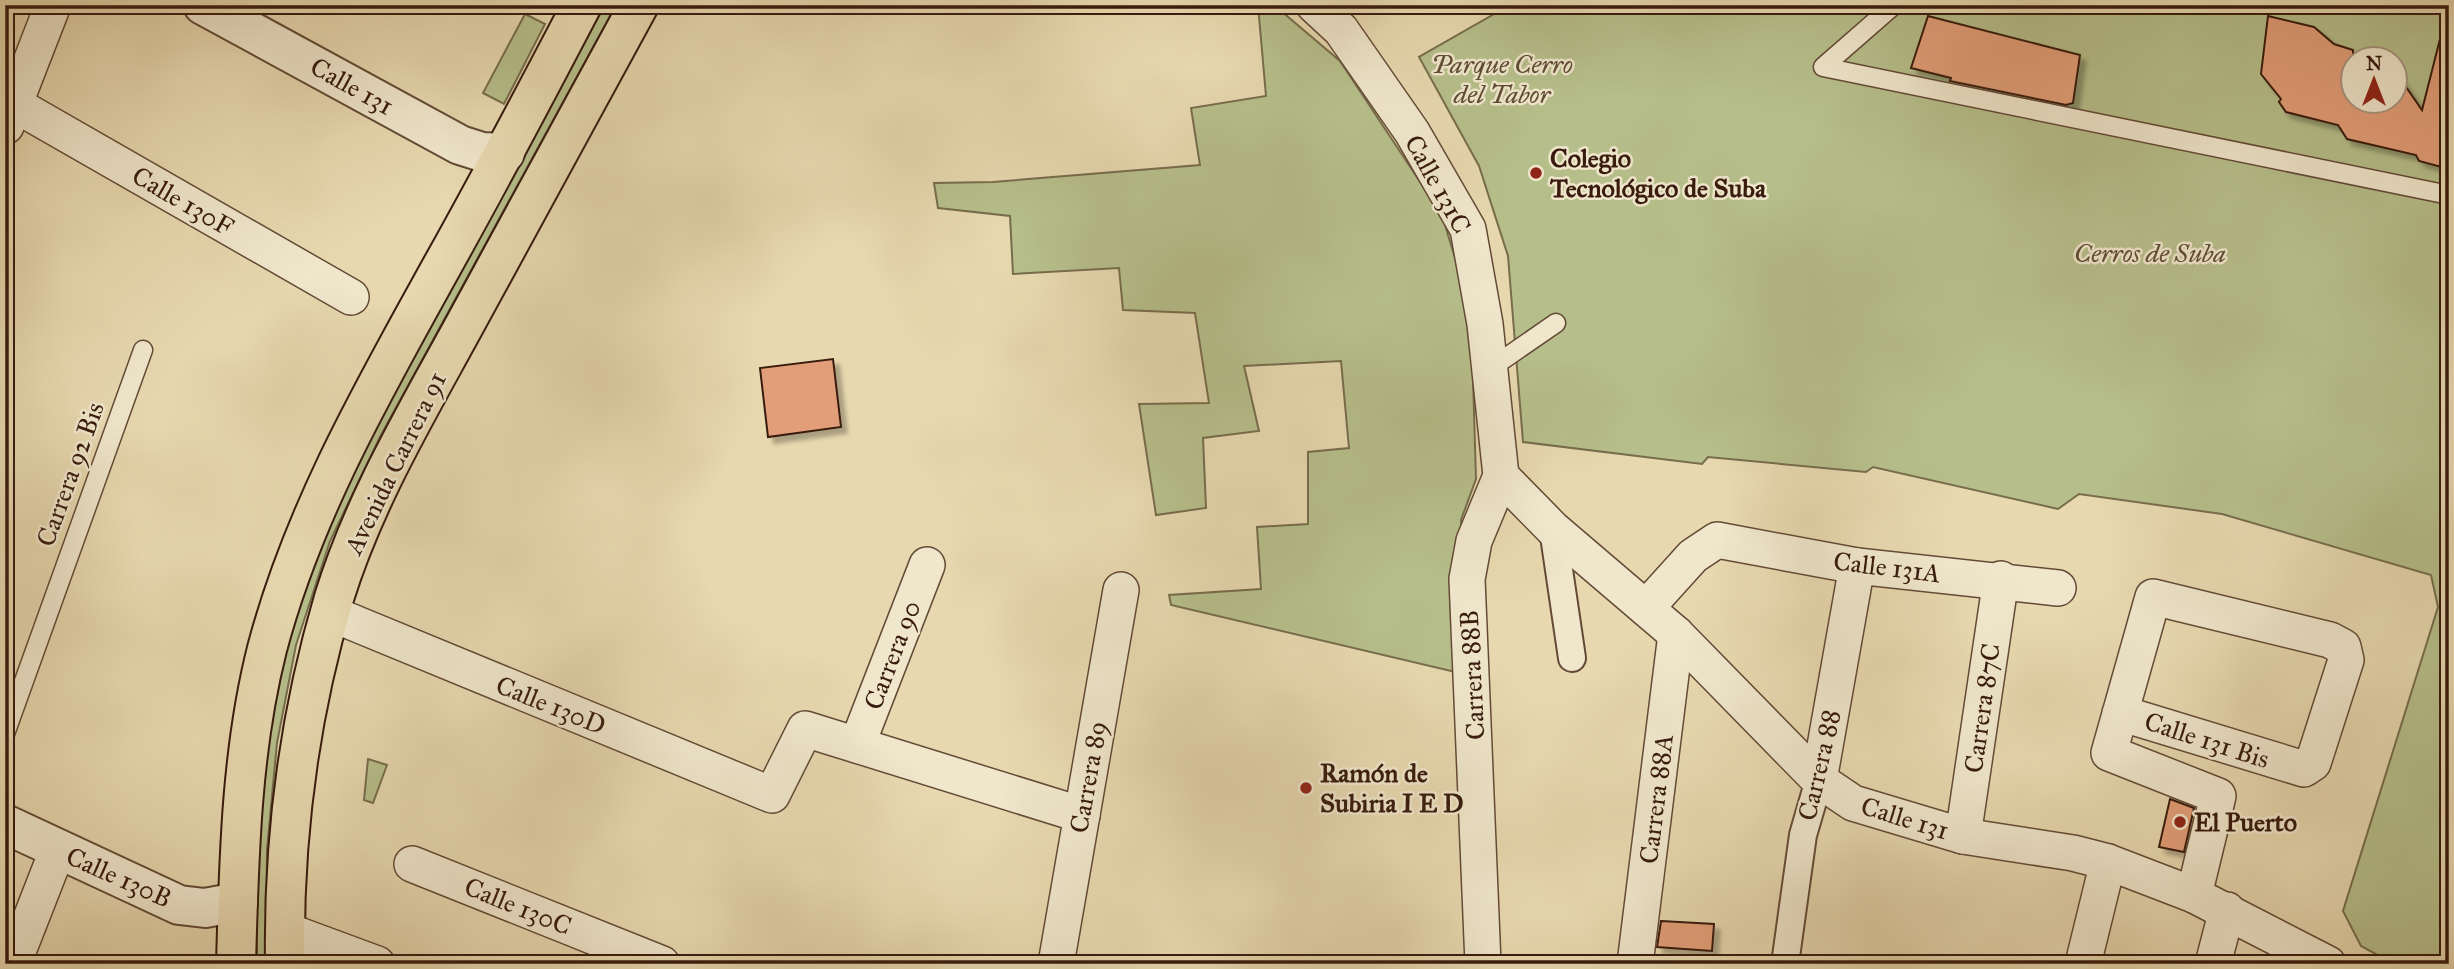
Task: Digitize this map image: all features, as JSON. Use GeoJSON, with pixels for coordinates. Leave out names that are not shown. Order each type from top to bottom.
{"type":"FeatureCollection","features":[{"type":"Feature","properties":{"kind":"main road","name":"Avenida Carrera 91"},"geometry":{"type":"LineString","coordinates":[[236,964],[246,779],[255,712],[267,651],[288,579],[312,516],[381,376],[505,153],[582,5]]}},
{"type":"Feature","properties":{"kind":"main road","name":"Avenida Carrera 91"},"geometry":{"type":"LineString","coordinates":[[285,947],[285,866],[293,800],[313,686],[330,613],[357,534],[385,471],[639,5]]}},
{"type":"Feature","properties":{"kind":"street"},"geometry":{"type":"LineString","coordinates":[[10,116],[53,5]]}},
{"type":"Feature","properties":{"kind":"street","name":"Calle 131"},"geometry":{"type":"LineString","coordinates":[[203,5],[460,145],[482,152],[505,153]]}},
{"type":"Feature","properties":{"kind":"street","name":"Calle 131C"},"geometry":{"type":"LineString","coordinates":[[1314,5],[1349,41],[1412,132],[1468,229],[1485,324],[1501,476]]}},
{"type":"Feature","properties":{"kind":"street","name":"Calle 130F"},"geometry":{"type":"LineString","coordinates":[[10,116],[351,298]]}},
{"type":"Feature","properties":{"kind":"street","name":"Calle 131"},"geometry":{"type":"LineString","coordinates":[[1501,476],[1553,529],[1676,634],[1819,780],[1853,803],[1963,836],[2073,853],[2108,862],[2227,910],[2328,964]]}},
{"type":"Feature","properties":{"kind":"street","name":"Carrera 88B"},"geometry":{"type":"LineString","coordinates":[[1483,964],[1468,579],[1474,541],[1501,476]]}},
{"type":"Feature","properties":{"kind":"street"},"geometry":{"type":"LineString","coordinates":[[1553,529],[1572,658]]}},
{"type":"Feature","properties":{"kind":"street","name":"Calle 131A"},"geometry":{"type":"LineString","coordinates":[[1646,608],[1693,556],[1717,540],[1857,566],[2001,579],[2058,588]]}},
{"type":"Feature","properties":{"kind":"street","name":"Carrera 90"},"geometry":{"type":"LineString","coordinates":[[858,745],[926,565]]}},
{"type":"Feature","properties":{"kind":"street","name":"Carrera 88"},"geometry":{"type":"LineString","coordinates":[[1785,964],[1803,835],[1819,780],[1857,566]]}},
{"type":"Feature","properties":{"kind":"street","name":"Carrera 87C"},"geometry":{"type":"LineString","coordinates":[[1963,836],[2001,579]]}},
{"type":"Feature","properties":{"kind":"street","name":"Carrera 89"},"geometry":{"type":"LineString","coordinates":[[1056,964],[1121,590]]}},
{"type":"Feature","properties":{"kind":"street","name":"Calle 131 Bis"},"geometry":{"type":"LineString","coordinates":[[2120,713],[2304,769],[2314,763],[2346,660],[2343,647],[2330,640],[2153,597],[2120,713],[2109,753],[2218,796],[2194,895]]}},
{"type":"Feature","properties":{"kind":"street","name":"Calle 130D"},"geometry":{"type":"LineString","coordinates":[[330,613],[772,795],[805,729],[858,745]]}},
{"type":"Feature","properties":{"kind":"street","name":"Carrera 88A"},"geometry":{"type":"LineString","coordinates":[[1635,964],[1676,634]]}},
{"type":"Feature","properties":{"kind":"street"},"geometry":{"type":"LineString","coordinates":[[858,745],[1082,815]]}},
{"type":"Feature","properties":{"kind":"street","name":"Calle 130B"},"geometry":{"type":"LineString","coordinates":[[5,824],[179,905],[205,908],[238,902]]}},
{"type":"Feature","properties":{"kind":"street"},"geometry":{"type":"LineString","coordinates":[[13,964],[58,849]]}},
{"type":"Feature","properties":{"kind":"street"},"geometry":{"type":"LineString","coordinates":[[2082,964],[2108,862]]}},
{"type":"Feature","properties":{"kind":"street","name":"Calle 130C"},"geometry":{"type":"LineString","coordinates":[[412,864],[662,964]]}},
{"type":"Feature","properties":{"kind":"street"},"geometry":{"type":"LineString","coordinates":[[2213,964],[2227,910]]}},
{"type":"Feature","properties":{"kind":"street"},"geometry":{"type":"LineString","coordinates":[[285,947],[377,964]]}},
{"type":"Feature","properties":{"kind":"lane"},"geometry":{"type":"LineString","coordinates":[[1894,5],[1823,67],[2449,195]]}},
{"type":"Feature","properties":{"kind":"lane"},"geometry":{"type":"LineString","coordinates":[[1488,370],[1556,323]]}},
{"type":"Feature","properties":{"kind":"lane","name":"Carrera 92 Bis"},"geometry":{"type":"LineString","coordinates":[[5,734],[143,350]]}},
{"type":"Feature","properties":{"kind":"green space"},"geometry":{"type":"Polygon","coordinates":[[[605,5],[616,5],[381,435],[330,541],[296,645],[277,743],[267,849],[266,964],[257,964],[257,848],[268,742],[288,640],[320,537],[371,430],[605,5]]]}},
{"type":"Feature","properties":{"kind":"green space"},"geometry":{"type":"Polygon","coordinates":[[[1258,5],[1274,5],[1340,61],[1442,215],[1471,311],[1476,479],[1461,520],[1468,675],[1171,605],[1169,595],[1261,589],[1257,527],[1308,524],[1308,452],[1349,448],[1341,361],[1244,366],[1259,431],[1203,438],[1206,508],[1156,515],[1139,404],[1209,403],[1195,313],[1123,310],[1119,268],[1013,274],[1010,216],[938,208],[934,183],[993,182],[1200,165],[1191,108],[1266,96],[1258,5]]]}},
{"type":"Feature","properties":{"kind":"green space","name":"Cerros de Suba"},"geometry":{"type":"Polygon","coordinates":[[[1499,5],[2449,5],[2449,964],[2394,964],[2361,946],[2343,911],[2438,607],[2431,575],[2222,514],[2079,494],[2058,509],[1873,467],[1866,472],[1708,457],[1702,464],[1523,442],[1508,256],[1479,166],[1419,57],[1494,14],[1499,5]]]}},
{"type":"Feature","properties":{"kind":"green space"},"geometry":{"type":"Polygon","coordinates":[[[525,14],[545,24],[504,104],[483,93],[525,14]]]}},
{"type":"Feature","properties":{"kind":"green space"},"geometry":{"type":"Polygon","coordinates":[[[368,759],[387,765],[373,803],[364,800],[368,759]]]}},
{"type":"Feature","properties":{"kind":"building"},"geometry":{"type":"Polygon","coordinates":[[[1928,16],[2080,55],[2073,103],[2066,105],[1950,81],[1951,78],[1911,68],[1928,16]]]}},
{"type":"Feature","properties":{"kind":"building"},"geometry":{"type":"Polygon","coordinates":[[[2268,16],[2314,27],[2340,46],[2338,46],[2338,116],[2408,116],[2408,90],[2422,110],[2440,39],[2449,40],[2449,169],[2419,161],[2416,155],[2347,139],[2338,125],[2286,112],[2279,102],[2281,99],[2261,74],[2268,16]]]}},
{"type":"Feature","properties":{"kind":"building"},"geometry":{"type":"Polygon","coordinates":[[[833,359],[841,427],[768,437],[760,368],[833,359]]]}},
{"type":"Feature","properties":{"kind":"building","name":"El Puerto"},"geometry":{"type":"Polygon","coordinates":[[[2170,799],[2194,808],[2184,852],[2159,847],[2170,799]]]}},
{"type":"Feature","properties":{"kind":"building"},"geometry":{"type":"Polygon","coordinates":[[[1661,921],[1714,924],[1712,951],[1657,947],[1661,921]]]}},
{"type":"Feature","properties":{"kind":"place","name":"Colegio Tecnológico de Suba"},"geometry":{"type":"Point","coordinates":[1536,173]}},
{"type":"Feature","properties":{"kind":"place","name":"Ramón de Subiria I E D"},"geometry":{"type":"Point","coordinates":[1306,788]}},
{"type":"Feature","properties":{"kind":"place","name":"El Puerto"},"geometry":{"type":"Point","coordinates":[2180,822]}},
{"type":"Feature","properties":{"kind":"park label","name":"Parque Cerro del Tabor"},"geometry":{"type":"Point","coordinates":[1502,79]}}]}
